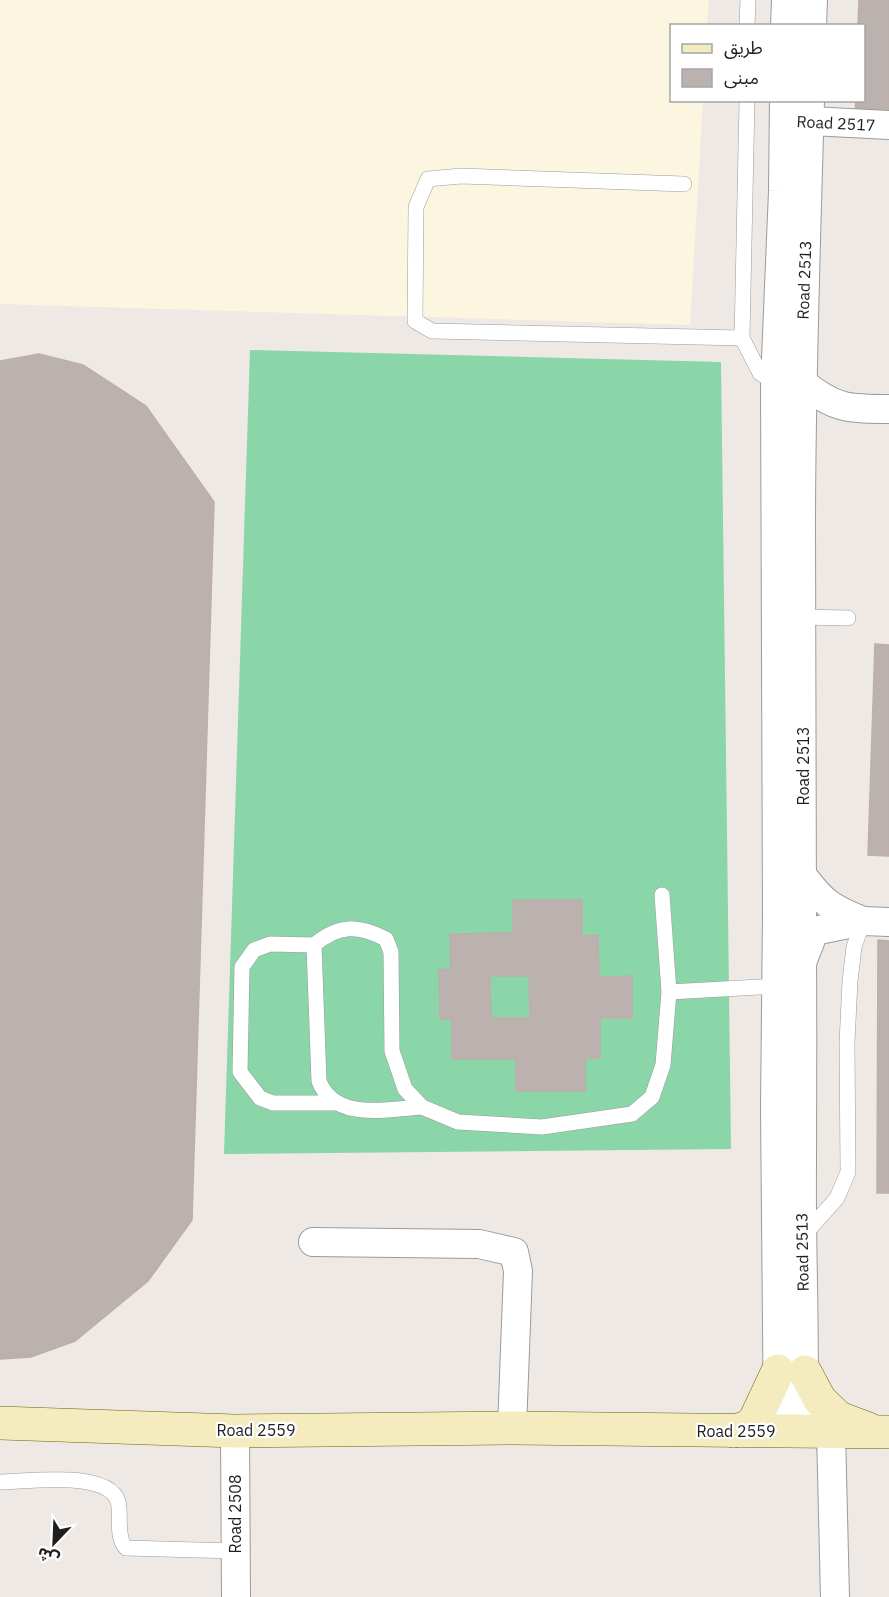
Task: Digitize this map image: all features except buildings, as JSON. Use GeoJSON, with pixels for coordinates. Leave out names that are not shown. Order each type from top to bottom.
{"type":"FeatureCollection","features":[{"type":"Feature","properties":{"kind":"street"},"geometry":{"type":"LineString","coordinates":[[785,24],[786,0]]}},
{"type":"Feature","properties":{"kind":"street"},"geometry":{"type":"LineString","coordinates":[[812,24],[813,0]]}},
{"type":"Feature","properties":{"kind":"street","name":"Road 2517"},"geometry":{"type":"LineString","coordinates":[[797,111],[889,125]]}},
{"type":"Feature","properties":{"kind":"street","name":"Road 2513"},"geometry":{"type":"LineString","coordinates":[[791,1371],[801,1237],[803,960],[790,915],[789,383],[797,111]]}},
{"type":"Feature","properties":{"kind":"street"},"geometry":{"type":"LineString","coordinates":[[789,383],[831,403],[858,408],[889,409]]}},
{"type":"Feature","properties":{"kind":"street","name":"Road 2513"},"geometry":{"type":"LineString","coordinates":[[789,383],[801,617],[803,876],[790,915],[776,986],[775,1108],[791,1371],[835,1597]]}},
{"type":"Feature","properties":{"kind":"street"},"geometry":{"type":"LineString","coordinates":[[803,876],[827,904],[838,911],[876,921]]}},
{"type":"Feature","properties":{"kind":"street"},"geometry":{"type":"LineString","coordinates":[[803,960],[813,934],[832,927],[876,921]]}},
{"type":"Feature","properties":{"kind":"street"},"geometry":{"type":"LineString","coordinates":[[314,1242],[479,1244],[514,1252],[518,1270],[512,1428]]}},
{"type":"Feature","properties":{"kind":"street"},"geometry":{"type":"LineString","coordinates":[[734,1431],[748,1426],[755,1420],[791,1371],[839,1418],[884,1433]]}},
{"type":"Feature","properties":{"kind":"street","name":"Road 2559"},"geometry":{"type":"LineString","coordinates":[[0,1423],[235,1431],[512,1428],[884,1433]]}},
{"type":"Feature","properties":{"kind":"street","name":"Road 2508"},"geometry":{"type":"LineString","coordinates":[[235,1431],[236,1597]]}},
{"type":"Feature","properties":{"kind":"lane"},"geometry":{"type":"LineString","coordinates":[[747,24],[748,0]]}},
{"type":"Feature","properties":{"kind":"lane"},"geometry":{"type":"LineString","coordinates":[[747,102],[742,338],[760,373],[789,383]]}},
{"type":"Feature","properties":{"kind":"lane"},"geometry":{"type":"LineString","coordinates":[[684,184],[461,176],[428,179],[416,207],[415,321],[432,331],[742,338]]}},
{"type":"Feature","properties":{"kind":"lane"},"geometry":{"type":"LineString","coordinates":[[801,617],[848,618]]}},
{"type":"Feature","properties":{"kind":"lane"},"geometry":{"type":"LineString","coordinates":[[422,1107],[361,1111],[334,1103],[273,1102],[260,1098],[240,1072],[242,967],[254,950],[270,944],[314,945],[326,935],[345,928],[369,930],[386,939],[391,952],[392,1051],[405,1089],[422,1107],[458,1122],[542,1127],[632,1114],[652,1097],[663,1065],[669,992],[662,895]]}},
{"type":"Feature","properties":{"kind":"lane"},"geometry":{"type":"LineString","coordinates":[[801,1237],[837,1198],[848,1172],[847,1043],[850,981],[854,947],[876,921]]}},
{"type":"Feature","properties":{"kind":"lane"},"geometry":{"type":"LineString","coordinates":[[314,945],[319,1081],[323,1091],[334,1103]]}},
{"type":"Feature","properties":{"kind":"lane"},"geometry":{"type":"LineString","coordinates":[[669,992],[776,986]]}},
{"type":"Feature","properties":{"kind":"lane"},"geometry":{"type":"LineString","coordinates":[[0,1482],[83,1480],[112,1491],[118,1500],[121,1541],[126,1548],[235,1551]]}},
{"type":"Feature","properties":{"kind":"shaded area"},"geometry":{"type":"Polygon","coordinates":[[[0,0],[709,0],[707,24],[670,24],[670,102],[703,102],[690,325],[0,304],[0,0]]]}},
{"type":"Feature","properties":{"kind":"green space"},"geometry":{"type":"Polygon","coordinates":[[[250,350],[721,362],[731,1149],[224,1154],[250,350]]]}}]}
